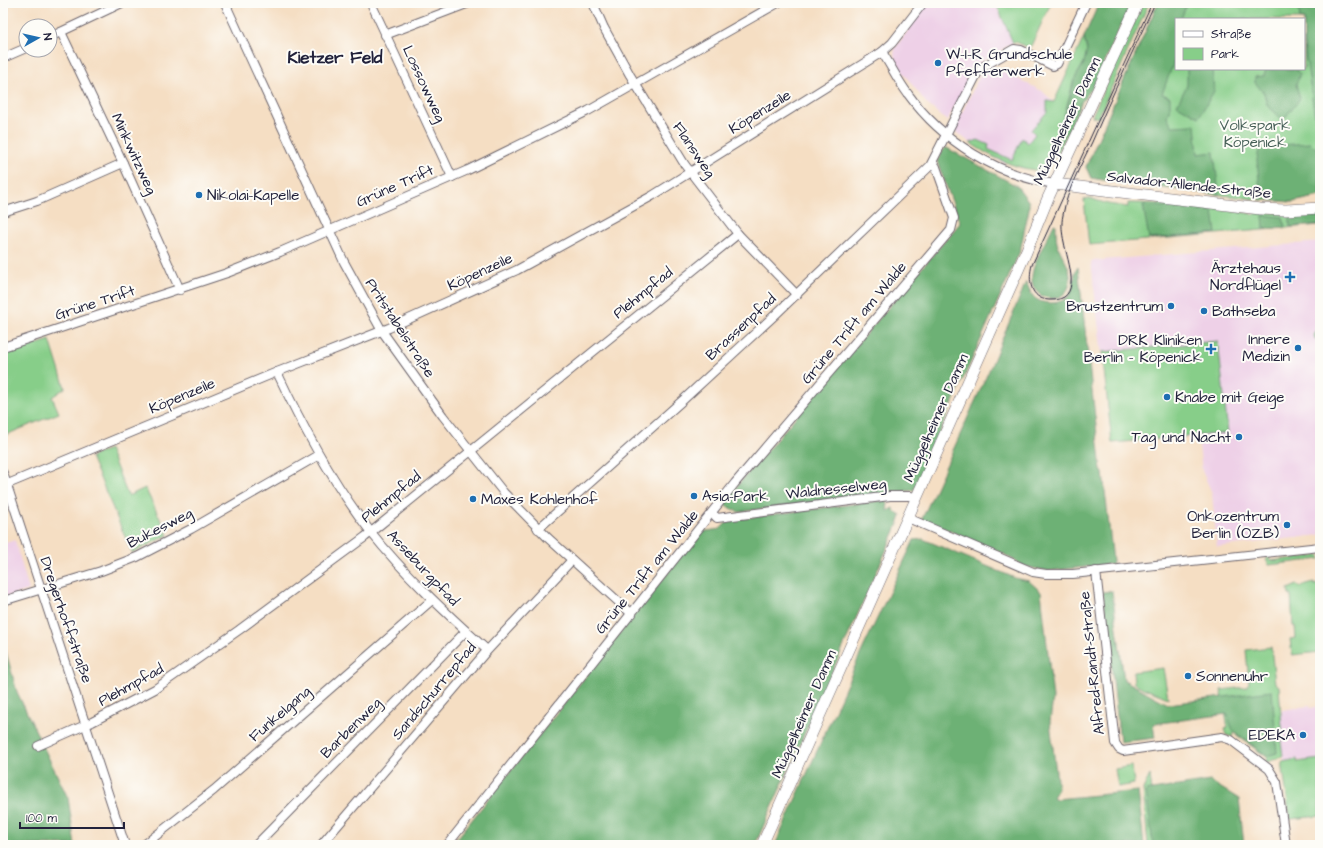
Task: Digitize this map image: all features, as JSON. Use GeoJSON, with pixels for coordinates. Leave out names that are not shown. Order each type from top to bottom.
{"type":"FeatureCollection","features":[{"type":"Feature","properties":{"kind":"main road","name":"Müggelheimer Damm"},"geometry":{"type":"LineString","coordinates":[[762,845],[1055,184],[1138,3]]}},
{"type":"Feature","properties":{"kind":"main road","name":"Salvador-Allende-Straße"},"geometry":{"type":"LineString","coordinates":[[1055,184],[1260,209],[1286,210],[1320,208]]}},
{"type":"Feature","properties":{"kind":"street"},"geometry":{"type":"LineString","coordinates":[[58,33],[122,3]]}},
{"type":"Feature","properties":{"kind":"street","name":"Pritstabelstraße"},"geometry":{"type":"LineString","coordinates":[[224,3],[353,281],[382,331],[470,452],[504,493],[538,529],[632,614]]}},
{"type":"Feature","properties":{"kind":"street","name":"Lossowweg"},"geometry":{"type":"LineString","coordinates":[[371,3],[452,177]]}},
{"type":"Feature","properties":{"kind":"street"},"geometry":{"type":"LineString","coordinates":[[385,35],[468,3]]}},
{"type":"Feature","properties":{"kind":"street","name":"Flansweg"},"geometry":{"type":"LineString","coordinates":[[593,3],[604,28],[636,85],[691,172],[738,234],[797,295]]}},
{"type":"Feature","properties":{"kind":"street","name":"Grüne Trift"},"geometry":{"type":"LineString","coordinates":[[3,347],[180,290],[241,268],[452,177],[538,137],[636,85],[778,3]]}},
{"type":"Feature","properties":{"kind":"street","name":"Köpenzeile"},"geometry":{"type":"LineString","coordinates":[[5,485],[277,372],[382,331],[469,293],[521,268],[597,227],[691,172],[882,52],[892,43],[923,3]]}},
{"type":"Feature","properties":{"kind":"street"},"geometry":{"type":"LineString","coordinates":[[947,133],[978,72],[988,63],[1014,49],[1021,50],[1054,66],[1057,64],[1086,3]]}},
{"type":"Feature","properties":{"kind":"street","name":"Minkwitzweg"},"geometry":{"type":"LineString","coordinates":[[61,32],[123,163],[180,290]]}},
{"type":"Feature","properties":{"kind":"street"},"geometry":{"type":"LineString","coordinates":[[3,58],[18,51]]}},
{"type":"Feature","properties":{"kind":"street"},"geometry":{"type":"LineString","coordinates":[[882,52],[910,97],[947,133],[968,149],[998,167],[1033,181],[1055,184]]}},
{"type":"Feature","properties":{"kind":"street","name":"Brassenpfad"},"geometry":{"type":"LineString","coordinates":[[538,529],[683,400],[797,295],[933,163],[947,133]]}},
{"type":"Feature","properties":{"kind":"street"},"geometry":{"type":"LineString","coordinates":[[3,212],[37,201],[123,163]]}},
{"type":"Feature","properties":{"kind":"street","name":"Grüne Trift am Walde"},"geometry":{"type":"LineString","coordinates":[[447,845],[712,514],[735,483],[951,230],[954,218],[936,167],[933,163]]}},
{"type":"Feature","properties":{"kind":"street","name":"Plehmpfad"},"geometry":{"type":"LineString","coordinates":[[38,746],[117,710],[175,676],[239,630],[370,531],[470,452],[738,234]]}},
{"type":"Feature","properties":{"kind":"street","name":"Asseburgpfad"},"geometry":{"type":"LineString","coordinates":[[277,372],[319,455],[370,531],[432,600],[487,650]]}},
{"type":"Feature","properties":{"kind":"street","name":"Bukesweg"},"geometry":{"type":"LineString","coordinates":[[3,601],[41,590],[137,557],[191,529],[319,455]]}},
{"type":"Feature","properties":{"kind":"street","name":"Dregerhoffstraße"},"geometry":{"type":"LineString","coordinates":[[3,473],[5,485],[87,724],[125,845]]}},
{"type":"Feature","properties":{"kind":"street","name":"Waldnesselweg"},"geometry":{"type":"LineString","coordinates":[[712,514],[717,518],[890,496],[911,496],[917,498]]}},
{"type":"Feature","properties":{"kind":"street"},"geometry":{"type":"LineString","coordinates":[[908,518],[1033,572],[1063,575],[1320,547]]}},
{"type":"Feature","properties":{"kind":"street","name":"Sandschurrepfad"},"geometry":{"type":"LineString","coordinates":[[322,845],[487,650],[572,560]]}},
{"type":"Feature","properties":{"kind":"street","name":"Alfred-Randt-Straße"},"geometry":{"type":"LineString","coordinates":[[1096,571],[1115,743],[1119,749],[1123,751],[1222,737],[1231,740],[1269,769],[1277,782],[1286,845]]}},
{"type":"Feature","properties":{"kind":"street","name":"Funkelgang"},"geometry":{"type":"LineString","coordinates":[[144,845],[214,790],[432,600]]}},
{"type":"Feature","properties":{"kind":"street","name":"Barbenweg"},"geometry":{"type":"LineString","coordinates":[[256,845],[466,631]]}},
{"type":"Feature","properties":{"kind":"shaded area","name":"W-I-R Grundschule Pfefferwerk"},"geometry":{"type":"Polygon","coordinates":[[[928,3],[995,3],[1013,43],[977,65],[947,121],[927,104],[901,70],[894,55],[895,48],[928,3]]]}},
{"type":"Feature","properties":{"kind":"shaded area"},"geometry":{"type":"Polygon","coordinates":[[[991,65],[1042,91],[1054,102],[1023,169],[1010,163],[1003,163],[987,154],[956,131],[956,125],[981,73],[991,65]]]}},
{"type":"Feature","properties":{"kind":"shaded area","name":"DRK Kliniken Berlin - Köpenick"},"geometry":{"type":"Polygon","coordinates":[[[1320,242],[1320,535],[1217,547],[1212,493],[1202,471],[1198,437],[1112,443],[1091,261],[1320,242]]]}},
{"type":"Feature","properties":{"kind":"shaded area"},"geometry":{"type":"Polygon","coordinates":[[[15,540],[29,590],[3,598],[3,544],[15,540]]]}},
{"type":"Feature","properties":{"kind":"shaded area","name":"EDEKA"},"geometry":{"type":"Polygon","coordinates":[[[1310,706],[1310,708],[1320,706],[1320,760],[1284,761],[1280,735],[1283,735],[1281,716],[1282,710],[1310,706]]]}},
{"type":"Feature","properties":{"kind":"green space"},"geometry":{"type":"Polygon","coordinates":[[[996,3],[1051,3],[1030,48],[1016,42],[1013,43],[996,3]]]}},
{"type":"Feature","properties":{"kind":"green space"},"geometry":{"type":"Polygon","coordinates":[[[1099,3],[1131,3],[1094,86],[1082,101],[1060,149],[1056,144],[1055,137],[1065,115],[1074,80],[1084,63],[1087,49],[1084,37],[1099,3]]]}},
{"type":"Feature","properties":{"kind":"green space"},"geometry":{"type":"Polygon","coordinates":[[[1143,3],[1149,3],[1098,118],[1092,116],[1143,3]]]}},
{"type":"Feature","properties":{"kind":"green space","name":"Volkspark Köpenick"},"geometry":{"type":"Polygon","coordinates":[[[1158,3],[1315,3],[1320,26],[1320,196],[1293,202],[1261,200],[1091,178],[1086,167],[1158,3]]]}},
{"type":"Feature","properties":{"kind":"green space"},"geometry":{"type":"Polygon","coordinates":[[[1158,3],[1187,3],[1181,18],[1175,18],[1175,59],[1162,94],[1170,97],[1170,108],[1167,116],[1172,126],[1195,125],[1198,154],[1214,152],[1219,195],[1091,178],[1086,167],[1158,3]]]}},
{"type":"Feature","properties":{"kind":"green space"},"geometry":{"type":"Polygon","coordinates":[[[1298,3],[1315,3],[1320,26],[1320,140],[1318,137],[1305,52],[1305,18],[1300,18],[1298,3]]]}},
{"type":"Feature","properties":{"kind":"green space"},"geometry":{"type":"Polygon","coordinates":[[[1084,37],[1087,52],[1084,63],[1074,80],[1056,144],[1060,149],[1057,156],[1055,155],[1050,166],[1043,171],[1023,168],[996,158],[970,143],[978,140],[989,145],[988,149],[1012,160],[1022,138],[1028,143],[1035,134],[1031,130],[1047,112],[1047,101],[1054,102],[1084,37]]]}},
{"type":"Feature","properties":{"kind":"green space"},"geometry":{"type":"Polygon","coordinates":[[[1187,70],[1212,70],[1214,91],[1199,117],[1177,105],[1187,85],[1187,70]]]}},
{"type":"Feature","properties":{"kind":"green space"},"geometry":{"type":"Polygon","coordinates":[[[1266,70],[1296,70],[1300,74],[1296,84],[1300,99],[1283,120],[1267,105],[1264,93],[1255,83],[1255,77],[1264,76],[1266,70]]]}},
{"type":"Feature","properties":{"kind":"green space"},"geometry":{"type":"Polygon","coordinates":[[[1310,143],[1320,152],[1320,196],[1293,202],[1261,200],[1257,160],[1259,149],[1265,146],[1310,143]]]}},
{"type":"Feature","properties":{"kind":"green space"},"geometry":{"type":"Polygon","coordinates":[[[945,147],[1017,186],[1029,202],[1029,209],[1020,251],[914,490],[738,512],[722,504],[960,223],[937,161],[945,147]]]}},
{"type":"Feature","properties":{"kind":"green space"},"geometry":{"type":"Polygon","coordinates":[[[1089,198],[1108,204],[1128,207],[1128,203],[1187,204],[1254,214],[1259,212],[1320,214],[1320,225],[1089,245],[1084,200],[1089,198]]]}},
{"type":"Feature","properties":{"kind":"green space"},"geometry":{"type":"Polygon","coordinates":[[[1143,205],[1213,211],[1216,233],[1149,239],[1143,205]]]}},
{"type":"Feature","properties":{"kind":"green space"},"geometry":{"type":"Polygon","coordinates":[[[1263,215],[1283,217],[1285,227],[1264,229],[1263,215]]]}},
{"type":"Feature","properties":{"kind":"green space"},"geometry":{"type":"Polygon","coordinates":[[[1290,216],[1320,216],[1320,224],[1290,227],[1290,216]]]}},
{"type":"Feature","properties":{"kind":"green space"},"geometry":{"type":"Polygon","coordinates":[[[1054,224],[1056,225],[1057,243],[1069,270],[1070,280],[1068,289],[1063,295],[1057,298],[1050,298],[1042,296],[1037,291],[1033,284],[1032,275],[1038,256],[1054,224]]]}},
{"type":"Feature","properties":{"kind":"green space"},"geometry":{"type":"Polygon","coordinates":[[[1078,267],[1113,561],[1112,564],[1048,571],[1023,566],[1004,554],[922,519],[991,366],[1026,282],[1033,296],[1037,299],[1046,303],[1057,302],[1067,298],[1072,291],[1075,273],[1078,267]]]}},
{"type":"Feature","properties":{"kind":"green space"},"geometry":{"type":"Polygon","coordinates":[[[1317,301],[1320,301],[1320,339],[1315,339],[1314,335],[1319,328],[1317,301]]]}},
{"type":"Feature","properties":{"kind":"green space"},"geometry":{"type":"Polygon","coordinates":[[[50,340],[65,388],[52,397],[59,413],[3,436],[3,355],[50,340]]]}},
{"type":"Feature","properties":{"kind":"green space"},"geometry":{"type":"Polygon","coordinates":[[[1218,341],[1228,433],[1112,443],[1102,352],[1218,341]]]}},
{"type":"Feature","properties":{"kind":"green space"},"geometry":{"type":"Polygon","coordinates":[[[109,449],[128,496],[145,488],[168,535],[132,553],[91,457],[109,449]]]}},
{"type":"Feature","properties":{"kind":"green space"},"geometry":{"type":"Polygon","coordinates":[[[886,500],[888,503],[887,511],[893,508],[894,511],[901,515],[898,524],[755,845],[452,845],[700,532],[720,529],[729,520],[886,500]]]}},
{"type":"Feature","properties":{"kind":"green space"},"geometry":{"type":"Polygon","coordinates":[[[923,539],[1015,578],[1029,581],[1041,592],[1053,698],[1050,722],[1058,789],[1053,797],[1056,799],[1138,791],[1144,845],[775,845],[859,657],[914,540],[923,539]]]}},
{"type":"Feature","properties":{"kind":"green space"},"geometry":{"type":"Polygon","coordinates":[[[1320,555],[1320,559],[1269,565],[1266,560],[1269,556],[1271,561],[1320,555]]]}},
{"type":"Feature","properties":{"kind":"green space"},"geometry":{"type":"Polygon","coordinates":[[[1314,583],[1314,585],[1320,584],[1320,652],[1292,655],[1290,639],[1296,638],[1295,626],[1293,626],[1291,595],[1289,595],[1288,589],[1297,585],[1300,587],[1314,583]]]}},
{"type":"Feature","properties":{"kind":"green space"},"geometry":{"type":"Polygon","coordinates":[[[1112,591],[1124,680],[1168,704],[1272,691],[1277,753],[1267,756],[1233,731],[1227,714],[1153,724],[1155,738],[1120,742],[1103,592],[1112,591]]]}},
{"type":"Feature","properties":{"kind":"green space"},"geometry":{"type":"Polygon","coordinates":[[[3,641],[17,692],[68,798],[75,845],[3,845],[3,641]]]}},
{"type":"Feature","properties":{"kind":"green space"},"geometry":{"type":"Polygon","coordinates":[[[1271,647],[1275,683],[1279,686],[1283,735],[1280,735],[1283,756],[1265,762],[1268,758],[1234,733],[1232,737],[1226,735],[1224,729],[1228,728],[1221,690],[1246,687],[1249,683],[1246,650],[1271,647]]]}},
{"type":"Feature","properties":{"kind":"green space"},"geometry":{"type":"Polygon","coordinates":[[[1163,668],[1168,698],[1134,683],[1133,672],[1163,668]]]}},
{"type":"Feature","properties":{"kind":"green space"},"geometry":{"type":"Polygon","coordinates":[[[1297,759],[1297,762],[1320,759],[1320,816],[1290,819],[1282,762],[1297,759]]]}},
{"type":"Feature","properties":{"kind":"green space"},"geometry":{"type":"Polygon","coordinates":[[[1132,766],[1134,784],[1118,787],[1115,769],[1132,766]]]}},
{"type":"Feature","properties":{"kind":"green space"},"geometry":{"type":"Polygon","coordinates":[[[1150,775],[1158,845],[1148,845],[1143,789],[1150,775]]]}},
{"type":"Feature","properties":{"kind":"green space"},"geometry":{"type":"Polygon","coordinates":[[[1210,781],[1239,799],[1244,845],[1153,845],[1146,791],[1210,781]]]}},
{"type":"Feature","properties":{"kind":"tram line"},"geometry":{"type":"LineString","coordinates":[[1152,3],[1032,265],[1030,277],[1032,288],[1034,292],[1043,299],[1060,299],[1067,294],[1070,288],[1070,269],[1062,228],[1062,218],[1065,206],[1075,178],[1155,3]]}},
{"type":"Feature","properties":{"kind":"place","name":"W-I-R Grundschule Pfefferwerk"},"geometry":{"type":"Point","coordinates":[938,63]}},
{"type":"Feature","properties":{"kind":"place","name":"Nikolai-Kapelle"},"geometry":{"type":"Point","coordinates":[199,195]}},
{"type":"Feature","properties":{"kind":"place","name":"Ärztehaus Nordflügel"},"geometry":{"type":"Point","coordinates":[1290,277]}},
{"type":"Feature","properties":{"kind":"place","name":"Brustzentrum"},"geometry":{"type":"Point","coordinates":[1171,306]}},
{"type":"Feature","properties":{"kind":"place","name":"Bathseba"},"geometry":{"type":"Point","coordinates":[1204,311]}},
{"type":"Feature","properties":{"kind":"place","name":"Innere Medizin"},"geometry":{"type":"Point","coordinates":[1298,348]}},
{"type":"Feature","properties":{"kind":"place","name":"DRK Kliniken Berlin - Köpenick"},"geometry":{"type":"Point","coordinates":[1211,349]}},
{"type":"Feature","properties":{"kind":"place","name":"Knabe mit Geige"},"geometry":{"type":"Point","coordinates":[1167,397]}},
{"type":"Feature","properties":{"kind":"place","name":"Tag und Nacht"},"geometry":{"type":"Point","coordinates":[1239,437]}},
{"type":"Feature","properties":{"kind":"place","name":"Asia-Park"},"geometry":{"type":"Point","coordinates":[694,496]}},
{"type":"Feature","properties":{"kind":"place","name":"Maxes Kohlenhof"},"geometry":{"type":"Point","coordinates":[473,499]}},
{"type":"Feature","properties":{"kind":"place","name":"Onkozentrum Berlin (OZB)"},"geometry":{"type":"Point","coordinates":[1287,525]}},
{"type":"Feature","properties":{"kind":"place","name":"Sonnenuhr"},"geometry":{"type":"Point","coordinates":[1188,676]}},
{"type":"Feature","properties":{"kind":"place","name":"EDEKA"},"geometry":{"type":"Point","coordinates":[1303,735]}},
{"type":"Feature","properties":{"kind":"district","name":"Kietzer Feld"},"geometry":{"type":"Point","coordinates":[335,58]}}]}
